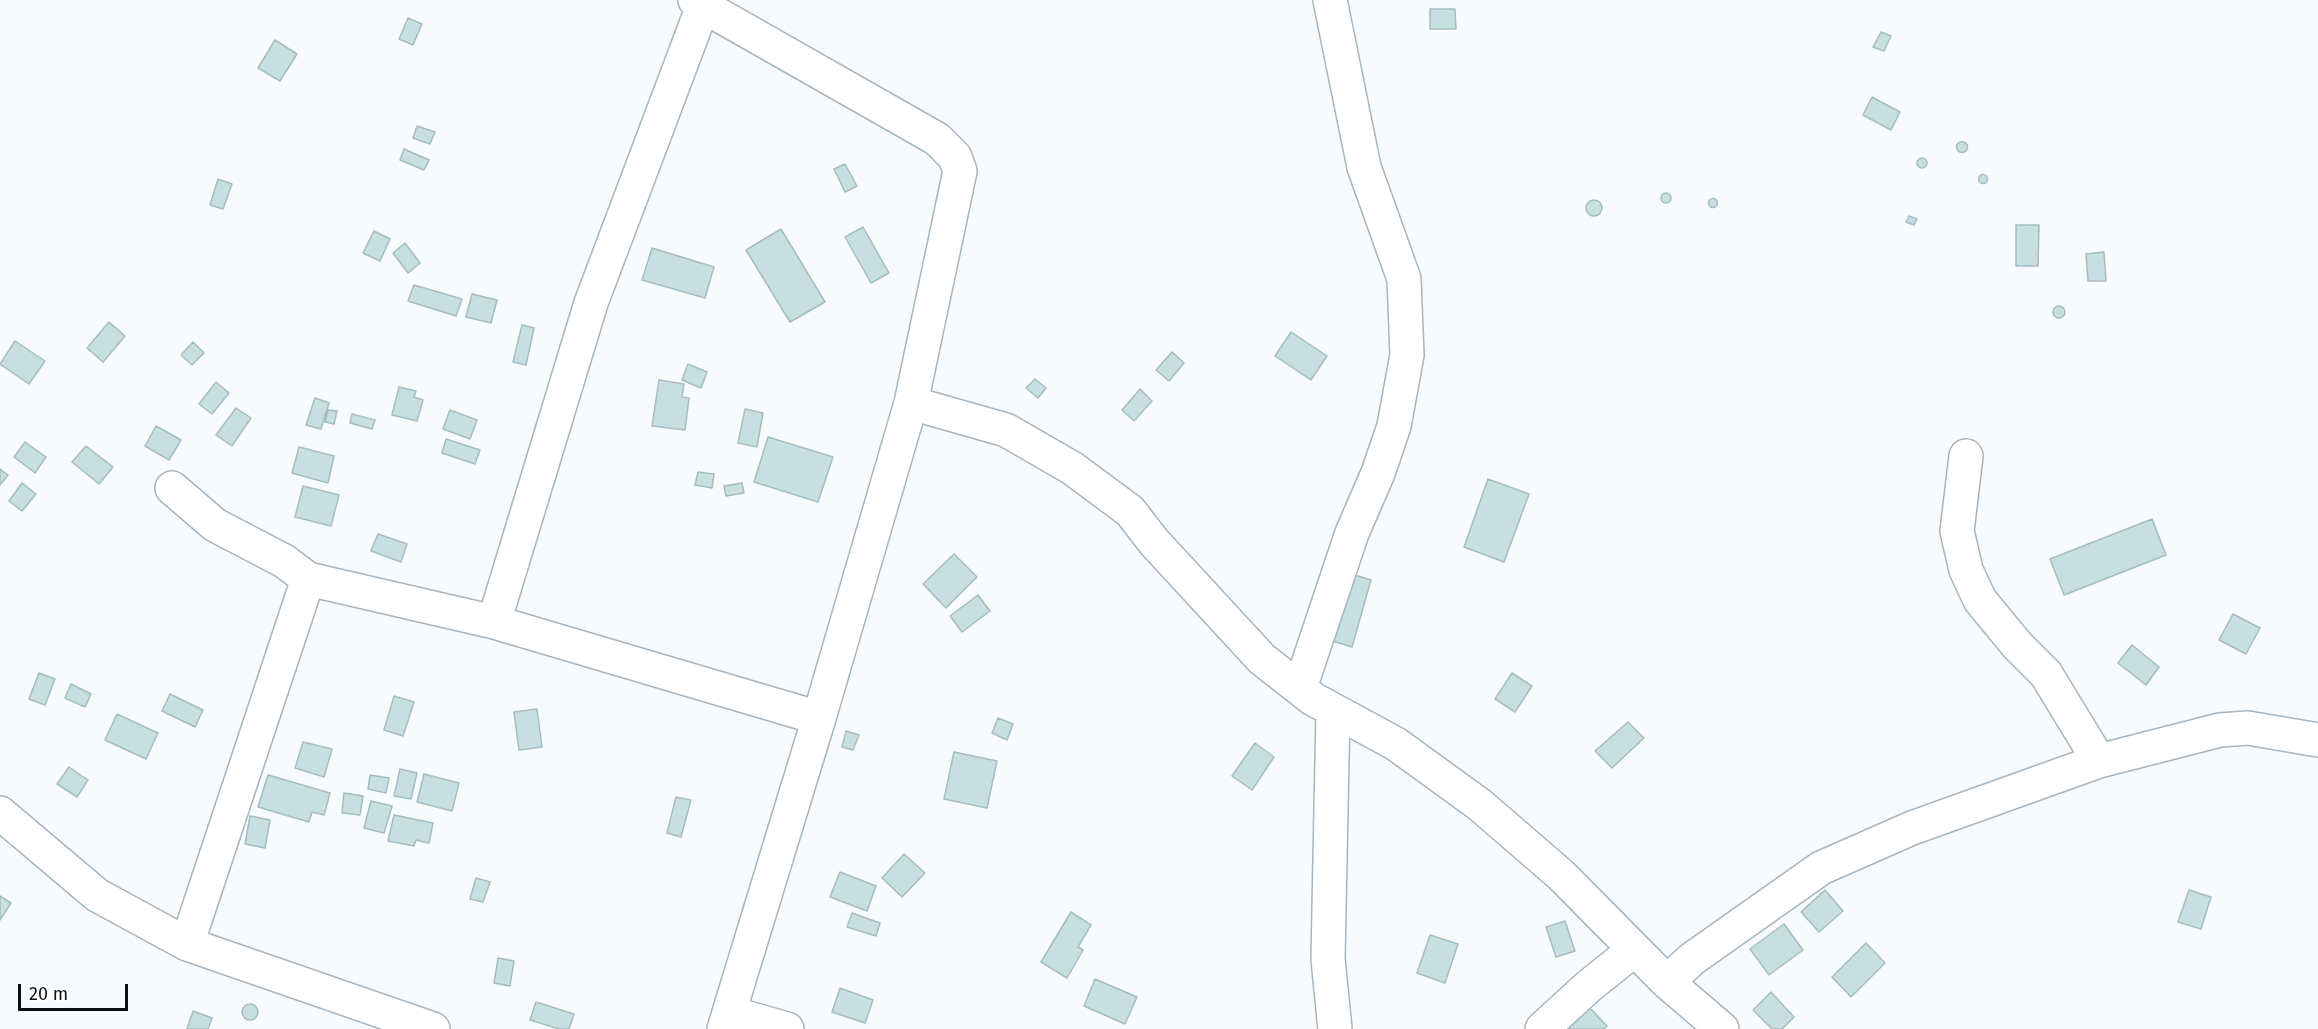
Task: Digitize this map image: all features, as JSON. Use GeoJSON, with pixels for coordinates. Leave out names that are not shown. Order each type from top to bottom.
{"type":"FeatureCollection","features":[{"type":"Feature","properties":{"kind":"street"},"geometry":{"type":"LineString","coordinates":[[1300,688],[1352,533],[1378,473],[1394,426],[1407,355],[1404,279],[1364,167],[1330,0]]}},
{"type":"Feature","properties":{"kind":"street"},"geometry":{"type":"LineString","coordinates":[[494,622],[591,303],[700,2],[937,139],[955,157],[960,171],[911,404],[727,1021],[786,1029]]}},
{"type":"Feature","properties":{"kind":"street"},"geometry":{"type":"LineString","coordinates":[[911,404],[1006,430],[1072,468],[1130,511],[1154,542],[1262,659],[1334,710],[1396,744],[1480,805],[1561,875],[1667,982],[1722,1029]]}},
{"type":"Feature","properties":{"kind":"street"},"geometry":{"type":"LineString","coordinates":[[1966,456],[1957,531],[1966,570],[1980,600],[2017,645],[2046,674],[2099,761]]}},
{"type":"Feature","properties":{"kind":"street"},"geometry":{"type":"LineString","coordinates":[[171,488],[215,525],[284,561],[308,579],[494,622],[819,718]]}},
{"type":"Feature","properties":{"kind":"street"},"geometry":{"type":"LineString","coordinates":[[187,944],[308,579]]}},
{"type":"Feature","properties":{"kind":"street"},"geometry":{"type":"LineString","coordinates":[[1334,710],[1328,958],[1335,1029]]}},
{"type":"Feature","properties":{"kind":"street"},"geometry":{"type":"LineString","coordinates":[[1667,982],[1692,959],[1821,868],[1912,828],[2099,761],[2220,730],[2248,728],[2318,740]]}},
{"type":"Feature","properties":{"kind":"street"},"geometry":{"type":"LineString","coordinates":[[0,813],[97,895],[187,944],[433,1029]]}},
{"type":"Feature","properties":{"kind":"street"},"geometry":{"type":"LineString","coordinates":[[1542,1029],[1589,986],[1634,950]]}},
{"type":"Feature","properties":{"kind":"building"},"geometry":{"type":"Polygon","coordinates":[[[1430,9],[1455,9],[1456,29],[1430,29],[1430,9]]]}},
{"type":"Feature","properties":{"kind":"building"},"geometry":{"type":"Polygon","coordinates":[[[408,18],[422,24],[413,45],[399,39],[408,18]]]}},
{"type":"Feature","properties":{"kind":"building"},"geometry":{"type":"Polygon","coordinates":[[[1881,32],[1891,36],[1884,51],[1873,47],[1881,32]]]}},
{"type":"Feature","properties":{"kind":"building"},"geometry":{"type":"Polygon","coordinates":[[[275,40],[297,54],[280,81],[258,68],[275,40]]]}},
{"type":"Feature","properties":{"kind":"building"},"geometry":{"type":"Polygon","coordinates":[[[1872,97],[1900,112],[1891,130],[1863,115],[1872,97]]]}},
{"type":"Feature","properties":{"kind":"building"},"geometry":{"type":"Polygon","coordinates":[[[417,126],[435,132],[430,144],[413,138],[417,126]]]}},
{"type":"Feature","properties":{"kind":"building"},"geometry":{"type":"Polygon","coordinates":[[[1962,142],[1966,143],[1966,151],[1962,152],[1958,151],[1957,147],[1958,143],[1962,142]]]}},
{"type":"Feature","properties":{"kind":"building"},"geometry":{"type":"Polygon","coordinates":[[[404,149],[429,160],[424,170],[400,160],[404,149]]]}},
{"type":"Feature","properties":{"kind":"building"},"geometry":{"type":"Polygon","coordinates":[[[1922,158],[1926,159],[1926,167],[1922,168],[1918,167],[1917,163],[1918,159],[1922,158]]]}},
{"type":"Feature","properties":{"kind":"building"},"geometry":{"type":"Polygon","coordinates":[[[845,164],[857,186],[845,192],[834,169],[845,164]]]}},
{"type":"Feature","properties":{"kind":"building"},"geometry":{"type":"Polygon","coordinates":[[[1983,175],[1987,179],[1983,183],[1979,179],[1983,175]]]}},
{"type":"Feature","properties":{"kind":"building"},"geometry":{"type":"Polygon","coordinates":[[[218,179],[232,184],[223,209],[210,205],[218,179]]]}},
{"type":"Feature","properties":{"kind":"building"},"geometry":{"type":"Polygon","coordinates":[[[1666,193],[1670,194],[1670,202],[1666,203],[1662,202],[1661,198],[1662,194],[1666,193]]]}},
{"type":"Feature","properties":{"kind":"building"},"geometry":{"type":"Polygon","coordinates":[[[1713,199],[1717,203],[1713,207],[1709,203],[1713,199]]]}},
{"type":"Feature","properties":{"kind":"building"},"geometry":{"type":"Polygon","coordinates":[[[1594,200],[1600,202],[1602,208],[1600,214],[1594,216],[1588,214],[1586,208],[1588,202],[1594,200]]]}},
{"type":"Feature","properties":{"kind":"building"},"geometry":{"type":"Polygon","coordinates":[[[1909,216],[1917,219],[1914,225],[1906,222],[1909,216]]]}},
{"type":"Feature","properties":{"kind":"building"},"geometry":{"type":"Polygon","coordinates":[[[2016,225],[2039,225],[2038,266],[2016,266],[2016,225]]]}},
{"type":"Feature","properties":{"kind":"building"},"geometry":{"type":"Polygon","coordinates":[[[863,227],[889,273],[871,283],[845,237],[863,227]]]}},
{"type":"Feature","properties":{"kind":"building"},"geometry":{"type":"Polygon","coordinates":[[[781,229],[825,302],[790,322],[746,250],[781,229]]]}},
{"type":"Feature","properties":{"kind":"building"},"geometry":{"type":"Polygon","coordinates":[[[374,231],[390,239],[380,261],[363,253],[374,231]]]}},
{"type":"Feature","properties":{"kind":"building"},"geometry":{"type":"Polygon","coordinates":[[[405,243],[420,263],[408,273],[393,253],[405,243]]]}},
{"type":"Feature","properties":{"kind":"building"},"geometry":{"type":"Polygon","coordinates":[[[652,248],[714,267],[705,298],[642,280],[652,248]]]}},
{"type":"Feature","properties":{"kind":"building"},"geometry":{"type":"Polygon","coordinates":[[[2104,252],[2106,281],[2088,281],[2086,254],[2104,252]]]}},
{"type":"Feature","properties":{"kind":"building"},"geometry":{"type":"Polygon","coordinates":[[[414,285],[462,299],[456,316],[408,301],[414,285]]]}},
{"type":"Feature","properties":{"kind":"building"},"geometry":{"type":"Polygon","coordinates":[[[472,294],[497,300],[491,323],[466,317],[472,294]]]}},
{"type":"Feature","properties":{"kind":"building"},"geometry":{"type":"Polygon","coordinates":[[[2059,306],[2065,312],[2059,318],[2053,312],[2059,306]]]}},
{"type":"Feature","properties":{"kind":"building"},"geometry":{"type":"Polygon","coordinates":[[[109,322],[125,336],[103,362],[87,348],[109,322]]]}},
{"type":"Feature","properties":{"kind":"building"},"geometry":{"type":"Polygon","coordinates":[[[522,325],[534,328],[526,365],[513,362],[522,325]]]}},
{"type":"Feature","properties":{"kind":"building"},"geometry":{"type":"Polygon","coordinates":[[[1291,332],[1327,356],[1311,380],[1275,356],[1291,332]]]}},
{"type":"Feature","properties":{"kind":"building"},"geometry":{"type":"Polygon","coordinates":[[[15,341],[45,361],[29,384],[0,364],[15,341]]]}},
{"type":"Feature","properties":{"kind":"building"},"geometry":{"type":"Polygon","coordinates":[[[193,342],[204,353],[192,365],[181,355],[193,342]]]}},
{"type":"Feature","properties":{"kind":"building"},"geometry":{"type":"Polygon","coordinates":[[[1172,352],[1184,363],[1169,381],[1156,370],[1172,352]]]}},
{"type":"Feature","properties":{"kind":"building"},"geometry":{"type":"Polygon","coordinates":[[[688,364],[707,372],[701,388],[682,380],[688,364]]]}},
{"type":"Feature","properties":{"kind":"building"},"geometry":{"type":"Polygon","coordinates":[[[1035,379],[1046,388],[1038,398],[1026,388],[1035,379]]]}},
{"type":"Feature","properties":{"kind":"building"},"geometry":{"type":"Polygon","coordinates":[[[659,380],[684,384],[682,397],[689,398],[685,430],[652,426],[659,380]]]}},
{"type":"Feature","properties":{"kind":"building"},"geometry":{"type":"Polygon","coordinates":[[[216,382],[229,393],[212,414],[199,404],[216,382]]]}},
{"type":"Feature","properties":{"kind":"building"},"geometry":{"type":"Polygon","coordinates":[[[399,387],[416,391],[414,397],[423,400],[417,421],[392,415],[399,387]]]}},
{"type":"Feature","properties":{"kind":"building"},"geometry":{"type":"Polygon","coordinates":[[[1140,389],[1152,401],[1134,421],[1122,410],[1140,389]]]}},
{"type":"Feature","properties":{"kind":"building"},"geometry":{"type":"Polygon","coordinates":[[[315,398],[329,403],[321,429],[306,425],[315,398]]]}},
{"type":"Feature","properties":{"kind":"building"},"geometry":{"type":"Polygon","coordinates":[[[236,408],[251,418],[232,446],[216,435],[236,408]]]}},
{"type":"Feature","properties":{"kind":"building"},"geometry":{"type":"Polygon","coordinates":[[[745,409],[763,413],[757,447],[738,443],[745,409]]]}},
{"type":"Feature","properties":{"kind":"building"},"geometry":{"type":"Polygon","coordinates":[[[328,410],[337,411],[334,424],[325,422],[328,410]]]}},
{"type":"Feature","properties":{"kind":"building"},"geometry":{"type":"Polygon","coordinates":[[[450,410],[477,420],[470,439],[443,429],[450,410]]]}},
{"type":"Feature","properties":{"kind":"building"},"geometry":{"type":"Polygon","coordinates":[[[352,414],[375,420],[372,429],[350,423],[352,414]]]}},
{"type":"Feature","properties":{"kind":"building"},"geometry":{"type":"Polygon","coordinates":[[[156,426],[181,440],[169,460],[145,446],[156,426]]]}},
{"type":"Feature","properties":{"kind":"building"},"geometry":{"type":"Polygon","coordinates":[[[768,437],[833,457],[818,502],[754,482],[768,437]]]}},
{"type":"Feature","properties":{"kind":"building"},"geometry":{"type":"Polygon","coordinates":[[[446,439],[480,450],[475,464],[442,453],[446,439]]]}},
{"type":"Feature","properties":{"kind":"building"},"geometry":{"type":"Polygon","coordinates":[[[25,442],[46,457],[35,473],[14,457],[25,442]]]}},
{"type":"Feature","properties":{"kind":"building"},"geometry":{"type":"Polygon","coordinates":[[[86,446],[113,467],[99,484],[72,462],[86,446]]]}},
{"type":"Feature","properties":{"kind":"building"},"geometry":{"type":"Polygon","coordinates":[[[299,447],[334,456],[328,483],[292,473],[299,447]]]}},
{"type":"Feature","properties":{"kind":"building"},"geometry":{"type":"Polygon","coordinates":[[[0,469],[8,475],[0,485],[0,469]]]}},
{"type":"Feature","properties":{"kind":"building"},"geometry":{"type":"Polygon","coordinates":[[[698,472],[714,474],[712,488],[695,485],[698,472]]]}},
{"type":"Feature","properties":{"kind":"building"},"geometry":{"type":"Polygon","coordinates":[[[1488,479],[1529,494],[1504,562],[1464,547],[1488,479]]]}},
{"type":"Feature","properties":{"kind":"building"},"geometry":{"type":"Polygon","coordinates":[[[22,483],[36,494],[22,511],[9,501],[22,483]]]}},
{"type":"Feature","properties":{"kind":"building"},"geometry":{"type":"Polygon","coordinates":[[[742,483],[744,493],[726,496],[724,486],[742,483]]]}},
{"type":"Feature","properties":{"kind":"building"},"geometry":{"type":"Polygon","coordinates":[[[303,486],[339,495],[331,526],[295,517],[303,486]]]}},
{"type":"Feature","properties":{"kind":"building"},"geometry":{"type":"Polygon","coordinates":[[[2152,519],[2166,555],[2064,595],[2050,559],[2152,519]]]}},
{"type":"Feature","properties":{"kind":"building"},"geometry":{"type":"Polygon","coordinates":[[[378,534],[407,544],[401,562],[371,551],[378,534]]]}},
{"type":"Feature","properties":{"kind":"building"},"geometry":{"type":"Polygon","coordinates":[[[954,554],[977,577],[946,608],[923,584],[954,554]]]}},
{"type":"Feature","properties":{"kind":"building"},"geometry":{"type":"Polygon","coordinates":[[[1348,573],[1371,580],[1352,647],[1329,640],[1348,573]]]}},
{"type":"Feature","properties":{"kind":"building"},"geometry":{"type":"Polygon","coordinates":[[[978,595],[990,611],[962,632],[950,616],[978,595]]]}},
{"type":"Feature","properties":{"kind":"building"},"geometry":{"type":"Polygon","coordinates":[[[2233,614],[2260,628],[2246,654],[2219,640],[2233,614]]]}},
{"type":"Feature","properties":{"kind":"building"},"geometry":{"type":"Polygon","coordinates":[[[2132,645],[2159,667],[2146,685],[2118,663],[2132,645]]]}},
{"type":"Feature","properties":{"kind":"building"},"geometry":{"type":"Polygon","coordinates":[[[39,673],[55,679],[45,705],[29,699],[39,673]]]}},
{"type":"Feature","properties":{"kind":"building"},"geometry":{"type":"Polygon","coordinates":[[[1512,673],[1532,686],[1515,712],[1495,699],[1512,673]]]}},
{"type":"Feature","properties":{"kind":"building"},"geometry":{"type":"Polygon","coordinates":[[[71,684],[91,694],[85,707],[65,698],[71,684]]]}},
{"type":"Feature","properties":{"kind":"building"},"geometry":{"type":"Polygon","coordinates":[[[170,694],[203,710],[195,727],[162,711],[170,694]]]}},
{"type":"Feature","properties":{"kind":"building"},"geometry":{"type":"Polygon","coordinates":[[[394,696],[414,702],[403,736],[384,730],[394,696]]]}},
{"type":"Feature","properties":{"kind":"building"},"geometry":{"type":"Polygon","coordinates":[[[537,709],[542,747],[519,750],[514,712],[537,709]]]}},
{"type":"Feature","properties":{"kind":"building"},"geometry":{"type":"Polygon","coordinates":[[[117,714],[158,733],[146,759],[105,740],[117,714]]]}},
{"type":"Feature","properties":{"kind":"building"},"geometry":{"type":"Polygon","coordinates":[[[998,718],[1013,724],[1007,740],[992,733],[998,718]]]}},
{"type":"Feature","properties":{"kind":"building"},"geometry":{"type":"Polygon","coordinates":[[[1628,722],[1644,738],[1612,768],[1595,751],[1628,722]]]}},
{"type":"Feature","properties":{"kind":"building"},"geometry":{"type":"Polygon","coordinates":[[[846,731],[859,735],[853,750],[842,747],[846,731]]]}},
{"type":"Feature","properties":{"kind":"building"},"geometry":{"type":"Polygon","coordinates":[[[303,742],[332,749],[324,777],[295,768],[303,742]]]}},
{"type":"Feature","properties":{"kind":"building"},"geometry":{"type":"Polygon","coordinates":[[[1255,743],[1274,757],[1252,790],[1232,776],[1255,743]]]}},
{"type":"Feature","properties":{"kind":"building"},"geometry":{"type":"Polygon","coordinates":[[[954,752],[997,761],[987,808],[944,799],[954,752]]]}},
{"type":"Feature","properties":{"kind":"building"},"geometry":{"type":"Polygon","coordinates":[[[69,767],[88,780],[77,797],[57,784],[69,767]]]}},
{"type":"Feature","properties":{"kind":"building"},"geometry":{"type":"Polygon","coordinates":[[[400,769],[417,773],[411,799],[394,796],[400,769]]]}},
{"type":"Feature","properties":{"kind":"building"},"geometry":{"type":"Polygon","coordinates":[[[424,774],[459,783],[452,811],[417,802],[424,774]]]}},
{"type":"Feature","properties":{"kind":"building"},"geometry":{"type":"Polygon","coordinates":[[[268,775],[330,793],[324,815],[312,812],[309,822],[258,807],[268,775]]]}},
{"type":"Feature","properties":{"kind":"building"},"geometry":{"type":"Polygon","coordinates":[[[370,775],[389,778],[386,793],[368,789],[370,775]]]}},
{"type":"Feature","properties":{"kind":"building"},"geometry":{"type":"Polygon","coordinates":[[[344,793],[363,796],[360,815],[342,813],[344,793]]]}},
{"type":"Feature","properties":{"kind":"building"},"geometry":{"type":"Polygon","coordinates":[[[676,797],[691,800],[681,837],[667,833],[676,797]]]}},
{"type":"Feature","properties":{"kind":"building"},"geometry":{"type":"Polygon","coordinates":[[[371,801],[392,806],[384,833],[364,828],[371,801]]]}},
{"type":"Feature","properties":{"kind":"building"},"geometry":{"type":"Polygon","coordinates":[[[394,815],[433,823],[429,843],[416,840],[414,846],[388,841],[394,815]]]}},
{"type":"Feature","properties":{"kind":"building"},"geometry":{"type":"Polygon","coordinates":[[[250,816],[270,820],[265,848],[245,844],[250,816]]]}},
{"type":"Feature","properties":{"kind":"building"},"geometry":{"type":"Polygon","coordinates":[[[904,854],[925,873],[902,897],[882,878],[904,854]]]}},
{"type":"Feature","properties":{"kind":"building"},"geometry":{"type":"Polygon","coordinates":[[[840,872],[876,886],[867,911],[830,897],[840,872]]]}},
{"type":"Feature","properties":{"kind":"building"},"geometry":{"type":"Polygon","coordinates":[[[476,878],[490,882],[483,902],[470,899],[476,878]]]}},
{"type":"Feature","properties":{"kind":"building"},"geometry":{"type":"Polygon","coordinates":[[[1825,890],[1843,911],[1819,932],[1801,912],[1825,890]]]}},
{"type":"Feature","properties":{"kind":"building"},"geometry":{"type":"Polygon","coordinates":[[[2189,890],[2211,897],[2201,929],[2178,922],[2189,890]]]}},
{"type":"Feature","properties":{"kind":"building"},"geometry":{"type":"Polygon","coordinates":[[[0,896],[11,903],[0,920],[0,896]]]}},
{"type":"Feature","properties":{"kind":"building"},"geometry":{"type":"Polygon","coordinates":[[[1071,912],[1091,925],[1078,947],[1083,950],[1067,978],[1041,962],[1071,912]]]}},
{"type":"Feature","properties":{"kind":"building"},"geometry":{"type":"Polygon","coordinates":[[[852,913],[880,923],[876,936],[847,927],[852,913]]]}},
{"type":"Feature","properties":{"kind":"building"},"geometry":{"type":"Polygon","coordinates":[[[1565,921],[1575,951],[1556,957],[1546,927],[1565,921]]]}},
{"type":"Feature","properties":{"kind":"building"},"geometry":{"type":"Polygon","coordinates":[[[1784,924],[1803,950],[1769,975],[1750,949],[1784,924]]]}},
{"type":"Feature","properties":{"kind":"building"},"geometry":{"type":"Polygon","coordinates":[[[1430,935],[1458,944],[1445,983],[1417,973],[1430,935]]]}},
{"type":"Feature","properties":{"kind":"building"},"geometry":{"type":"Polygon","coordinates":[[[1866,943],[1885,963],[1851,997],[1832,977],[1866,943]]]}},
{"type":"Feature","properties":{"kind":"building"},"geometry":{"type":"Polygon","coordinates":[[[498,958],[514,961],[510,986],[494,983],[498,958]]]}},
{"type":"Feature","properties":{"kind":"building"},"geometry":{"type":"Polygon","coordinates":[[[1095,979],[1137,997],[1125,1024],[1084,1006],[1095,979]]]}},
{"type":"Feature","properties":{"kind":"building"},"geometry":{"type":"Polygon","coordinates":[[[840,988],[873,1000],[865,1023],[832,1012],[840,988]]]}},
{"type":"Feature","properties":{"kind":"building"},"geometry":{"type":"Polygon","coordinates":[[[1771,992],[1794,1017],[1782,1029],[1772,1029],[1753,1010],[1771,992]]]}},
{"type":"Feature","properties":{"kind":"building"},"geometry":{"type":"Polygon","coordinates":[[[536,1002],[574,1014],[569,1029],[559,1029],[530,1020],[536,1002]]]}},
{"type":"Feature","properties":{"kind":"building"},"geometry":{"type":"Polygon","coordinates":[[[250,1004],[256,1006],[258,1012],[256,1018],[250,1020],[244,1018],[242,1012],[244,1006],[250,1004]]]}},
{"type":"Feature","properties":{"kind":"building"},"geometry":{"type":"Polygon","coordinates":[[[1587,1005],[1607,1026],[1604,1029],[1562,1029],[1587,1005]]]}},
{"type":"Feature","properties":{"kind":"building"},"geometry":{"type":"Polygon","coordinates":[[[193,1011],[212,1018],[208,1029],[187,1029],[193,1011]]]}}]}
